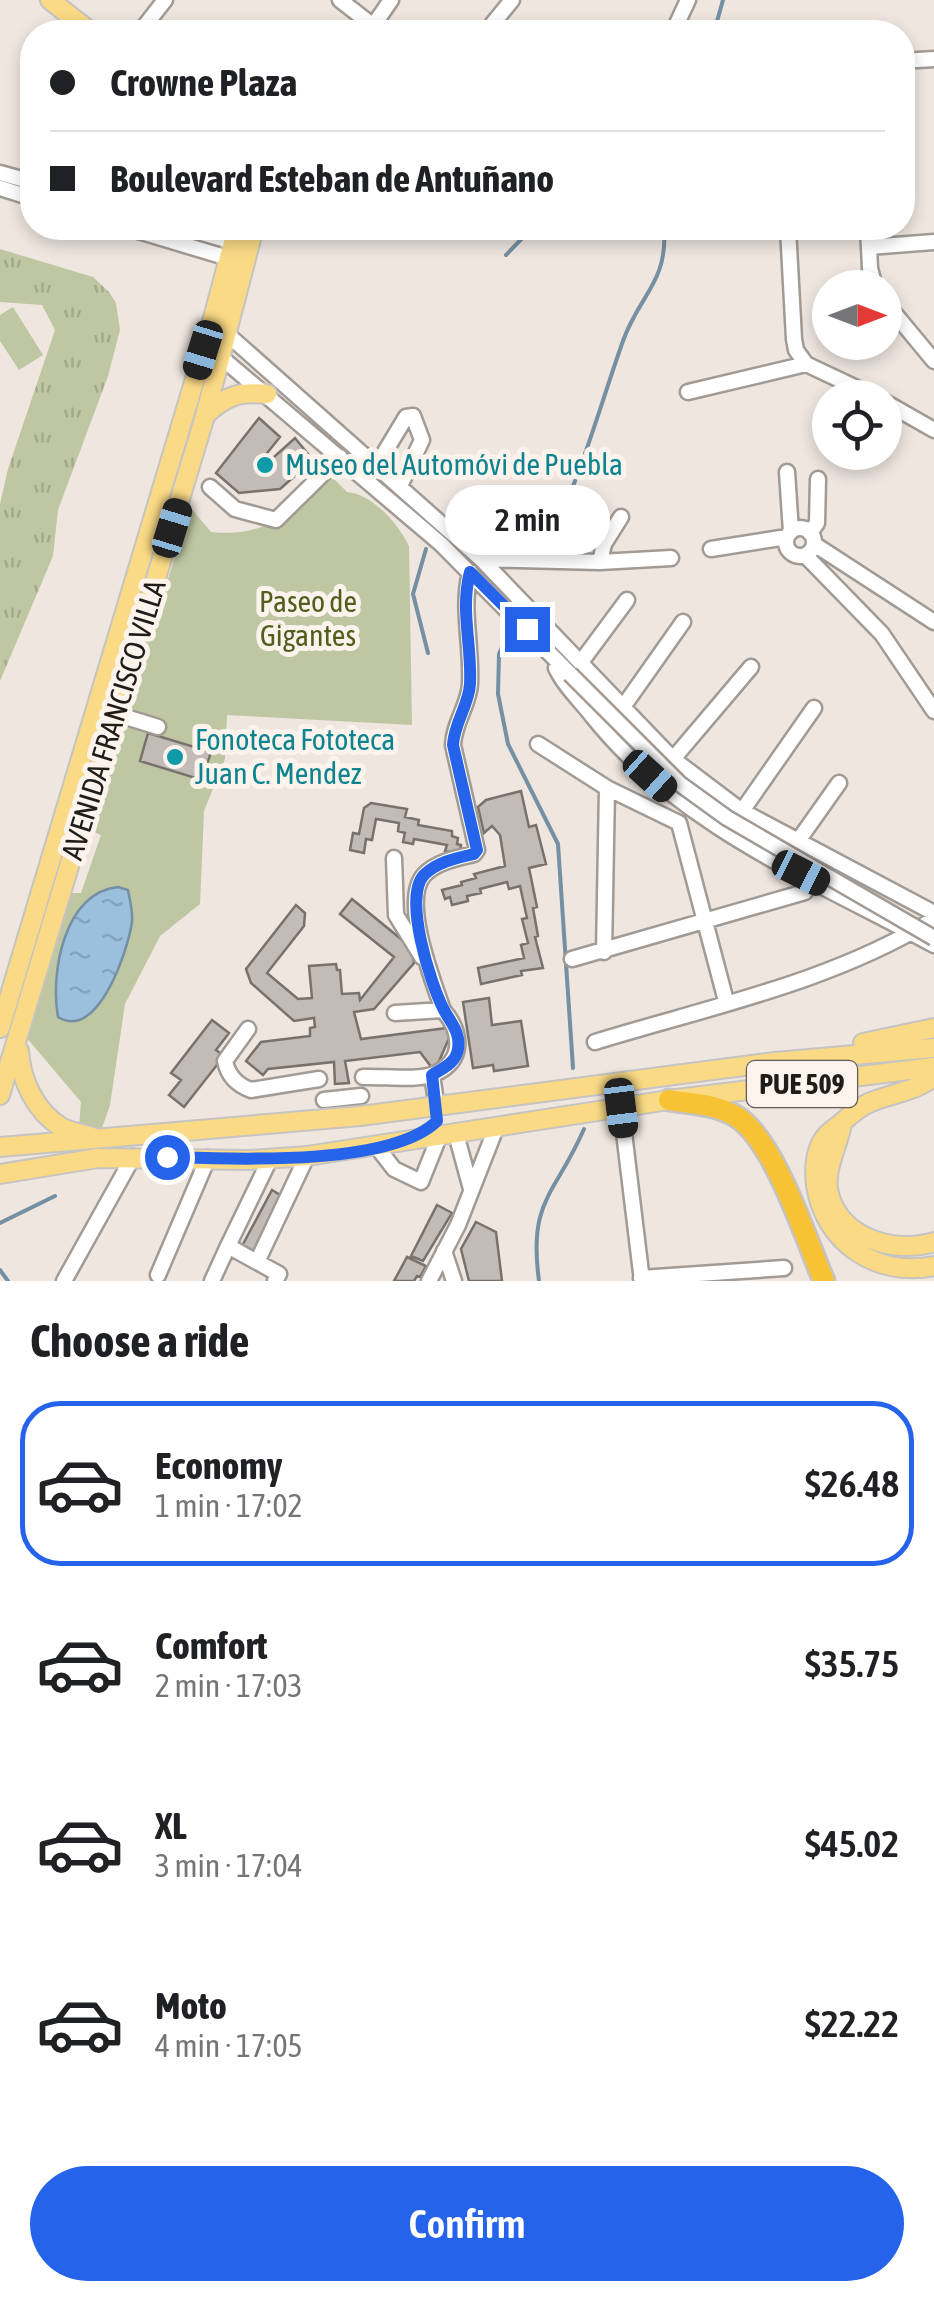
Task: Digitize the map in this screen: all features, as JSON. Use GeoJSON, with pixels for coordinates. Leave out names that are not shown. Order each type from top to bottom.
{"type":"FeatureCollection","features":[{"type":"Feature","properties":{"kind":"highway"},"geometry":{"type":"LineString","coordinates":[[669,1100],[720,1109],[754,1132],[770,1157],[824,1281]]}},
{"type":"Feature","properties":{"kind":"main road"},"geometry":{"type":"LineString","coordinates":[[34,0],[60,20]]}},
{"type":"Feature","properties":{"kind":"main road"},"geometry":{"type":"LineString","coordinates":[[50,0],[76,20]]}},
{"type":"Feature","properties":{"kind":"main road","name":"AVENIDA FRANCISCO VILLA"},"geometry":{"type":"LineString","coordinates":[[0,1028],[250,240]]}},
{"type":"Feature","properties":{"kind":"main road","name":"AVENIDA FRANCISCO VILLA"},"geometry":{"type":"LineString","coordinates":[[218,331],[232,243]]}},
{"type":"Feature","properties":{"kind":"main road","name":"AVENIDA FRANCISCO VILLA"},"geometry":{"type":"LineString","coordinates":[[0,1095],[205,416],[212,352]]}},
{"type":"Feature","properties":{"kind":"main road"},"geometry":{"type":"LineString","coordinates":[[205,416],[224,398],[243,392],[266,394]]}},
{"type":"Feature","properties":{"kind":"main road"},"geometry":{"type":"LineString","coordinates":[[775,1062],[931,1027]]}},
{"type":"Feature","properties":{"kind":"main road"},"geometry":{"type":"LineString","coordinates":[[18,1035],[20,1071],[35,1103],[62,1128],[108,1140]]}},
{"type":"Feature","properties":{"kind":"main road","name":"PUE 509"},"geometry":{"type":"LineString","coordinates":[[0,1147],[437,1108],[775,1062],[934,1048]]}},
{"type":"Feature","properties":{"kind":"main road","name":"PUE 509"},"geometry":{"type":"LineString","coordinates":[[0,1174],[98,1158],[307,1156],[669,1100],[934,1067]]}},
{"type":"Feature","properties":{"kind":"main road"},"geometry":{"type":"LineString","coordinates":[[934,1076],[911,1090],[866,1104],[842,1123],[823,1140],[815,1179],[819,1199],[838,1236],[862,1256],[894,1267],[934,1266]]}},
{"type":"Feature","properties":{"kind":"main road"},"geometry":{"type":"LineString","coordinates":[[398,1144],[434,1124],[437,1108]]}},
{"type":"Feature","properties":{"kind":"main road"},"geometry":{"type":"LineString","coordinates":[[360,1116],[355,1133],[370,1148]]}},
{"type":"Feature","properties":{"kind":"main road"},"geometry":{"type":"LineString","coordinates":[[307,1156],[316,1143],[310,1121]]}},
{"type":"Feature","properties":{"kind":"main road"},"geometry":{"type":"LineString","coordinates":[[842,1123],[828,1184],[841,1215],[857,1231],[878,1242],[912,1247],[934,1242]]}},
{"type":"Feature","properties":{"kind":"street"},"geometry":{"type":"LineString","coordinates":[[149,20],[165,0]]}},
{"type":"Feature","properties":{"kind":"street"},"geometry":{"type":"LineString","coordinates":[[340,0],[365,20]]}},
{"type":"Feature","properties":{"kind":"street"},"geometry":{"type":"LineString","coordinates":[[496,20],[512,0]]}},
{"type":"Feature","properties":{"kind":"street"},"geometry":{"type":"LineString","coordinates":[[789,240],[796,350],[806,364],[840,380]]}},
{"type":"Feature","properties":{"kind":"street"},"geometry":{"type":"LineString","coordinates":[[869,240],[873,270]]}},
{"type":"Feature","properties":{"kind":"street"},"geometry":{"type":"LineString","coordinates":[[869,247],[934,242]]}},
{"type":"Feature","properties":{"kind":"street"},"geometry":{"type":"LineString","coordinates":[[902,322],[934,361]]}},
{"type":"Feature","properties":{"kind":"street"},"geometry":{"type":"LineString","coordinates":[[218,331],[481,559],[673,759],[742,811],[934,916],[912,933],[808,980],[595,1042]]}},
{"type":"Feature","properties":{"kind":"street"},"geometry":{"type":"LineString","coordinates":[[212,352],[441,544],[680,784],[727,818],[934,941]]}},
{"type":"Feature","properties":{"kind":"street"},"geometry":{"type":"LineString","coordinates":[[688,392],[806,364]]}},
{"type":"Feature","properties":{"kind":"street"},"geometry":{"type":"LineString","coordinates":[[902,412],[934,430]]}},
{"type":"Feature","properties":{"kind":"street"},"geometry":{"type":"LineString","coordinates":[[376,465],[406,417],[413,416],[422,440],[400,486]]}},
{"type":"Feature","properties":{"kind":"street"},"geometry":{"type":"LineString","coordinates":[[210,487],[235,509],[276,520],[340,457]]}},
{"type":"Feature","properties":{"kind":"street"},"geometry":{"type":"LineString","coordinates":[[787,472],[790,552],[810,544],[817,523],[818,479]]}},
{"type":"Feature","properties":{"kind":"street"},"geometry":{"type":"LineString","coordinates":[[600,562],[604,544],[621,517]]}},
{"type":"Feature","properties":{"kind":"street"},"geometry":{"type":"LineString","coordinates":[[711,549],[804,529],[810,544],[882,634],[934,711]]}},
{"type":"Feature","properties":{"kind":"street"},"geometry":{"type":"LineString","coordinates":[[810,544],[934,622]]}},
{"type":"Feature","properties":{"kind":"street"},"geometry":{"type":"LineString","coordinates":[[481,559],[600,562],[671,558]]}},
{"type":"Feature","properties":{"kind":"street"},"geometry":{"type":"LineString","coordinates":[[363,1077],[432,1075],[452,1062],[459,1048],[455,1024],[444,1010],[428,966],[415,905],[424,875],[477,850],[453,745],[454,728],[470,690],[465,591],[470,572]]}},
{"type":"Feature","properties":{"kind":"street"},"geometry":{"type":"LineString","coordinates":[[581,662],[627,600]]}},
{"type":"Feature","properties":{"kind":"street"},"geometry":{"type":"LineString","coordinates":[[623,707],[683,622]]}},
{"type":"Feature","properties":{"kind":"street"},"geometry":{"type":"LineString","coordinates":[[550,654],[559,674],[611,739],[676,800],[742,844],[934,941]]}},
{"type":"Feature","properties":{"kind":"street"},"geometry":{"type":"LineString","coordinates":[[673,759],[751,668]]}},
{"type":"Feature","properties":{"kind":"street"},"geometry":{"type":"LineString","coordinates":[[742,811],[814,708]]}},
{"type":"Feature","properties":{"kind":"street"},"geometry":{"type":"LineString","coordinates":[[116,714],[158,727]]}},
{"type":"Feature","properties":{"kind":"street"},"geometry":{"type":"LineString","coordinates":[[538,744],[606,795],[679,824],[726,1002]]}},
{"type":"Feature","properties":{"kind":"street"},"geometry":{"type":"LineString","coordinates":[[798,842],[838,783]]}},
{"type":"Feature","properties":{"kind":"street"},"geometry":{"type":"LineString","coordinates":[[604,952],[606,795]]}},
{"type":"Feature","properties":{"kind":"street"},"geometry":{"type":"LineString","coordinates":[[394,858],[396,914],[428,966]]}},
{"type":"Feature","properties":{"kind":"street"},"geometry":{"type":"LineString","coordinates":[[572,959],[805,892]]}},
{"type":"Feature","properties":{"kind":"street"},"geometry":{"type":"LineString","coordinates":[[395,1014],[444,1010]]}},
{"type":"Feature","properties":{"kind":"street"},"geometry":{"type":"LineString","coordinates":[[248,1029],[225,1061],[227,1074],[243,1087],[252,1090],[319,1079]]}},
{"type":"Feature","properties":{"kind":"street"},"geometry":{"type":"LineString","coordinates":[[432,1075],[437,1108]]}},
{"type":"Feature","properties":{"kind":"street"},"geometry":{"type":"LineString","coordinates":[[324,1100],[361,1096]]}},
{"type":"Feature","properties":{"kind":"street"},"geometry":{"type":"LineString","coordinates":[[621,1108],[642,1280],[784,1268]]}},
{"type":"Feature","properties":{"kind":"street"},"geometry":{"type":"LineString","coordinates":[[430,1281],[496,1128]]}},
{"type":"Feature","properties":{"kind":"street"},"geometry":{"type":"LineString","coordinates":[[447,1136],[471,1190]]}},
{"type":"Feature","properties":{"kind":"street"},"geometry":{"type":"LineString","coordinates":[[370,1148],[394,1170],[421,1182],[447,1136]]}},
{"type":"Feature","properties":{"kind":"street"},"geometry":{"type":"LineString","coordinates":[[257,1262],[307,1156]]}},
{"type":"Feature","properties":{"kind":"street"},"geometry":{"type":"LineString","coordinates":[[64,1281],[133,1157]]}},
{"type":"Feature","properties":{"kind":"street"},"geometry":{"type":"LineString","coordinates":[[158,1275],[208,1158]]}},
{"type":"Feature","properties":{"kind":"street"},"geometry":{"type":"LineString","coordinates":[[212,1281],[270,1159]]}},
{"type":"Feature","properties":{"kind":"street"},"geometry":{"type":"LineString","coordinates":[[228,1246],[278,1274],[275,1281]]}},
{"type":"Feature","properties":{"kind":"street"},"geometry":{"type":"LineString","coordinates":[[444,1252],[454,1281]]}},
{"type":"Feature","properties":{"kind":"green space"},"geometry":{"type":"Polygon","coordinates":[[[0,249],[93,277],[116,303],[120,330],[108,376],[58,510],[53,556],[0,681],[0,504],[55,330],[42,305],[0,302],[0,249]]]}},
{"type":"Feature","properties":{"kind":"green space"},"geometry":{"type":"Polygon","coordinates":[[[13,307],[43,355],[19,370],[0,341],[0,315],[13,307]]]}},
{"type":"Feature","properties":{"kind":"green space","name":"Paseo de Gigantes"},"geometry":{"type":"Polygon","coordinates":[[[328,473],[347,492],[366,498],[384,512],[409,546],[412,725],[227,715],[225,759],[204,811],[200,904],[160,936],[125,1004],[110,1105],[100,1134],[79,1127],[81,1102],[26,1037],[72,893],[81,893],[101,835],[91,831],[190,507],[211,532],[249,531],[277,519],[328,473]]]}},
{"type":"Feature","properties":{"kind":"water"},"geometry":{"type":"Polygon","coordinates":[[[118,887],[128,890],[132,918],[109,989],[86,1017],[72,1021],[58,1017],[59,958],[73,919],[100,892],[118,887]]]}},
{"type":"Feature","properties":{"kind":"building"},"geometry":{"type":"Polygon","coordinates":[[[259,418],[280,437],[260,462],[264,466],[295,438],[313,460],[280,489],[239,493],[216,473],[259,418]]]}},
{"type":"Feature","properties":{"kind":"building","name":"Fonoteca Fototeca Juan C. Mendez"},"geometry":{"type":"Polygon","coordinates":[[[148,733],[211,752],[202,780],[140,761],[148,733]]]}},
{"type":"Feature","properties":{"kind":"building"},"geometry":{"type":"Polygon","coordinates":[[[521,791],[529,827],[536,825],[546,864],[529,868],[537,907],[533,908],[538,936],[535,937],[543,968],[481,984],[478,968],[524,958],[521,945],[528,943],[522,919],[527,918],[520,886],[509,889],[507,882],[480,889],[481,893],[467,896],[468,901],[452,905],[442,890],[476,878],[474,874],[505,866],[500,835],[492,826],[484,833],[478,807],[486,800],[521,791]]]}},
{"type":"Feature","properties":{"kind":"building"},"geometry":{"type":"Polygon","coordinates":[[[371,803],[407,809],[405,817],[419,820],[418,825],[452,831],[461,845],[460,854],[445,851],[447,845],[414,839],[413,844],[403,842],[405,833],[398,831],[399,823],[376,819],[372,840],[366,839],[364,853],[350,850],[353,833],[359,834],[364,808],[371,803]]]}},
{"type":"Feature","properties":{"kind":"building"},"geometry":{"type":"Polygon","coordinates":[[[352,899],[412,948],[414,963],[374,1009],[354,1012],[361,1039],[454,1027],[436,1068],[420,1052],[345,1061],[349,1083],[335,1084],[334,1062],[268,1069],[263,1075],[246,1061],[261,1042],[310,1036],[310,1028],[315,1027],[314,1018],[294,1021],[251,983],[246,969],[296,905],[305,913],[304,926],[267,973],[298,999],[312,998],[309,966],[336,964],[342,994],[359,993],[360,1000],[394,957],[340,914],[352,899]]]}},
{"type":"Feature","properties":{"kind":"building"},"geometry":{"type":"Polygon","coordinates":[[[489,998],[492,1025],[521,1021],[528,1066],[494,1071],[493,1065],[473,1068],[463,1002],[489,998]]]}},
{"type":"Feature","properties":{"kind":"building"},"geometry":{"type":"Polygon","coordinates":[[[212,1020],[229,1033],[216,1050],[224,1056],[184,1107],[169,1095],[181,1080],[171,1073],[212,1020]]]}},
{"type":"Feature","properties":{"kind":"building"},"geometry":{"type":"Polygon","coordinates":[[[272,1190],[285,1198],[256,1254],[242,1246],[272,1190]]]}},
{"type":"Feature","properties":{"kind":"building"},"geometry":{"type":"Polygon","coordinates":[[[437,1205],[452,1213],[423,1261],[411,1256],[437,1205]]]}},
{"type":"Feature","properties":{"kind":"building"},"geometry":{"type":"Polygon","coordinates":[[[476,1222],[496,1232],[502,1281],[469,1281],[461,1249],[476,1222]]]}},
{"type":"Feature","properties":{"kind":"building"},"geometry":{"type":"Polygon","coordinates":[[[407,1257],[426,1266],[414,1281],[394,1281],[407,1257]]]}},
{"type":"Feature","properties":{"kind":"waterway"},"geometry":{"type":"LineString","coordinates":[[717,20],[723,0]]}},
{"type":"Feature","properties":{"kind":"waterway"},"geometry":{"type":"LineString","coordinates":[[506,255],[520,240]]}},
{"type":"Feature","properties":{"kind":"waterway"},"geometry":{"type":"LineString","coordinates":[[567,501],[623,341],[657,276],[664,240]]}},
{"type":"Feature","properties":{"kind":"waterway"},"geometry":{"type":"LineString","coordinates":[[546,550],[556,530]]}},
{"type":"Feature","properties":{"kind":"waterway"},"geometry":{"type":"LineString","coordinates":[[426,549],[413,594],[428,653]]}},
{"type":"Feature","properties":{"kind":"waterway"},"geometry":{"type":"LineString","coordinates":[[503,645],[499,654],[498,694],[508,744],[558,844],[573,1068]]}},
{"type":"Feature","properties":{"kind":"waterway"},"geometry":{"type":"LineString","coordinates":[[539,1281],[537,1232],[541,1215],[584,1129]]}},
{"type":"Feature","properties":{"kind":"waterway"},"geometry":{"type":"LineString","coordinates":[[0,1223],[55,1196]]}},
{"type":"Feature","properties":{"kind":"waterway"},"geometry":{"type":"LineString","coordinates":[[0,1270],[8,1281]]}},
{"type":"Feature","properties":{"kind":"place","name":"Museo del Automóvi de Puebla"},"geometry":{"type":"Point","coordinates":[265,465]}},
{"type":"Feature","properties":{"kind":"place","name":"Fonoteca Fototeca Juan C. Mendez"},"geometry":{"type":"Point","coordinates":[175,757]}},
{"type":"Feature","properties":{"kind":"route"},"geometry":{"type":"LineString","coordinates":[[167,1157],[249,1160],[378,1148],[414,1137],[437,1121],[432,1075],[452,1062],[459,1048],[455,1024],[444,1010],[428,966],[415,905],[424,875],[477,850],[453,745],[454,728],[470,690],[465,620],[465,591],[470,572],[527,629]]}}]}
